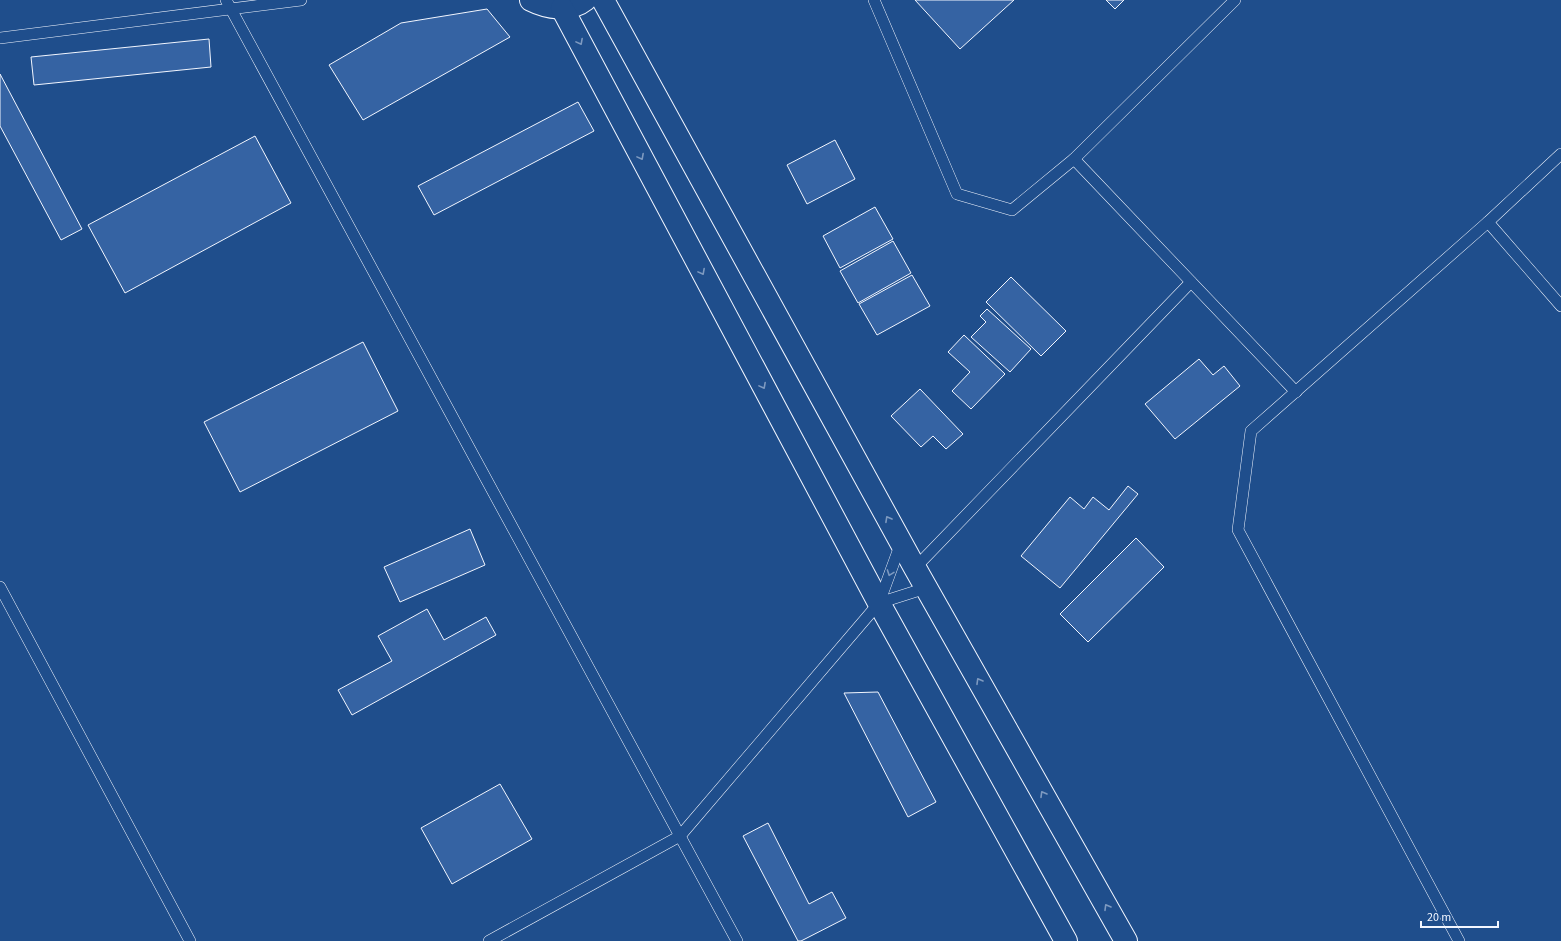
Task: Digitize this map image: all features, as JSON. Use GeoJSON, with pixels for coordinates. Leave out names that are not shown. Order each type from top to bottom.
{"type":"FeatureCollection","features":[{"type":"Feature","properties":{"kind":"street"},"geometry":{"type":"LineString","coordinates":[[531,0],[543,6],[562,8],[585,0]]}},
{"type":"Feature","properties":{"kind":"street"},"geometry":{"type":"LineString","coordinates":[[603,0],[926,588],[1126,941]]}},
{"type":"Feature","properties":{"kind":"street"},"geometry":{"type":"LineString","coordinates":[[562,8],[879,603],[1066,941]]}},
{"type":"Feature","properties":{"kind":"lane"},"geometry":{"type":"LineString","coordinates":[[0,38],[228,4],[301,0]]}},
{"type":"Feature","properties":{"kind":"lane"},"geometry":{"type":"LineString","coordinates":[[874,0],[957,194],[1012,210],[1074,159],[1235,0]]}},
{"type":"Feature","properties":{"kind":"lane"},"geometry":{"type":"LineString","coordinates":[[228,4],[737,941]]}},
{"type":"Feature","properties":{"kind":"lane"},"geometry":{"type":"LineString","coordinates":[[1459,941],[1238,530],[1251,431],[1488,222],[1561,154]]}},
{"type":"Feature","properties":{"kind":"lane"},"geometry":{"type":"LineString","coordinates":[[1074,159],[1296,392]]}},
{"type":"Feature","properties":{"kind":"lane"},"geometry":{"type":"LineString","coordinates":[[1488,222],[1561,306]]}},
{"type":"Feature","properties":{"kind":"lane"},"geometry":{"type":"LineString","coordinates":[[915,568],[1191,282]]}},
{"type":"Feature","properties":{"kind":"lane"},"geometry":{"type":"LineString","coordinates":[[489,941],[680,836],[879,603],[901,543]]}},
{"type":"Feature","properties":{"kind":"lane"},"geometry":{"type":"LineString","coordinates":[[0,587],[190,941]]}},
{"type":"Feature","properties":{"kind":"lane"},"geometry":{"type":"LineString","coordinates":[[879,603],[926,588]]}},
{"type":"Feature","properties":{"kind":"building"},"geometry":{"type":"Polygon","coordinates":[[[915,0],[1014,0],[960,49],[915,0]]]}},
{"type":"Feature","properties":{"kind":"building"},"geometry":{"type":"Polygon","coordinates":[[[1106,0],[1124,0],[1115,9],[1106,0]]]}},
{"type":"Feature","properties":{"kind":"building"},"geometry":{"type":"Polygon","coordinates":[[[487,9],[510,37],[363,120],[329,65],[401,23],[487,9]]]}},
{"type":"Feature","properties":{"kind":"building"},"geometry":{"type":"Polygon","coordinates":[[[209,39],[211,67],[34,85],[31,57],[209,39]]]}},
{"type":"Feature","properties":{"kind":"building"},"geometry":{"type":"Polygon","coordinates":[[[0,74],[82,229],[61,240],[0,126],[0,74]]]}},
{"type":"Feature","properties":{"kind":"building"},"geometry":{"type":"Polygon","coordinates":[[[578,102],[594,131],[434,215],[418,186],[578,102]]]}},
{"type":"Feature","properties":{"kind":"building"},"geometry":{"type":"Polygon","coordinates":[[[255,136],[291,203],[125,293],[88,225],[255,136]]]}},
{"type":"Feature","properties":{"kind":"building"},"geometry":{"type":"Polygon","coordinates":[[[835,140],[855,179],[807,204],[787,165],[835,140]]]}},
{"type":"Feature","properties":{"kind":"building"},"geometry":{"type":"Polygon","coordinates":[[[875,207],[893,239],[840,268],[823,236],[875,207]]]}},
{"type":"Feature","properties":{"kind":"building"},"geometry":{"type":"Polygon","coordinates":[[[893,241],[911,273],[858,303],[840,271],[893,241]]]}},
{"type":"Feature","properties":{"kind":"building"},"geometry":{"type":"Polygon","coordinates":[[[912,275],[930,306],[877,335],[859,304],[912,275]]]}},
{"type":"Feature","properties":{"kind":"building"},"geometry":{"type":"Polygon","coordinates":[[[1011,277],[1066,331],[1041,356],[986,302],[1011,277]]]}},
{"type":"Feature","properties":{"kind":"building"},"geometry":{"type":"Polygon","coordinates":[[[987,309],[1031,349],[1010,372],[971,337],[986,322],[980,316],[987,309]]]}},
{"type":"Feature","properties":{"kind":"building"},"geometry":{"type":"Polygon","coordinates":[[[964,335],[1005,374],[971,409],[952,391],[970,372],[948,352],[964,335]]]}},
{"type":"Feature","properties":{"kind":"building"},"geometry":{"type":"Polygon","coordinates":[[[363,342],[398,411],[240,492],[204,422],[363,342]]]}},
{"type":"Feature","properties":{"kind":"building"},"geometry":{"type":"Polygon","coordinates":[[[1199,359],[1213,375],[1224,366],[1240,386],[1175,439],[1145,404],[1199,359]]]}},
{"type":"Feature","properties":{"kind":"building"},"geometry":{"type":"Polygon","coordinates":[[[920,389],[963,434],[946,449],[933,436],[921,447],[891,416],[920,389]]]}},
{"type":"Feature","properties":{"kind":"building"},"geometry":{"type":"Polygon","coordinates":[[[1128,486],[1138,494],[1060,588],[1021,556],[1070,497],[1084,509],[1093,497],[1109,510],[1128,486]]]}},
{"type":"Feature","properties":{"kind":"building"},"geometry":{"type":"Polygon","coordinates":[[[470,529],[485,565],[400,602],[384,567],[470,529]]]}},
{"type":"Feature","properties":{"kind":"building"},"geometry":{"type":"Polygon","coordinates":[[[1136,538],[1164,567],[1088,642],[1060,614],[1136,538]]]}},
{"type":"Feature","properties":{"kind":"building"},"geometry":{"type":"Polygon","coordinates":[[[427,609],[444,640],[486,617],[496,635],[352,715],[338,690],[392,661],[378,636],[427,609]]]}},
{"type":"Feature","properties":{"kind":"building"},"geometry":{"type":"Polygon","coordinates":[[[878,692],[936,802],[908,817],[844,693],[878,692]]]}},
{"type":"Feature","properties":{"kind":"building"},"geometry":{"type":"Polygon","coordinates":[[[500,784],[532,839],[452,884],[421,828],[500,784]]]}},
{"type":"Feature","properties":{"kind":"building"},"geometry":{"type":"Polygon","coordinates":[[[768,823],[809,904],[832,892],[846,918],[801,941],[798,941],[743,836],[768,823]]]}}]}
